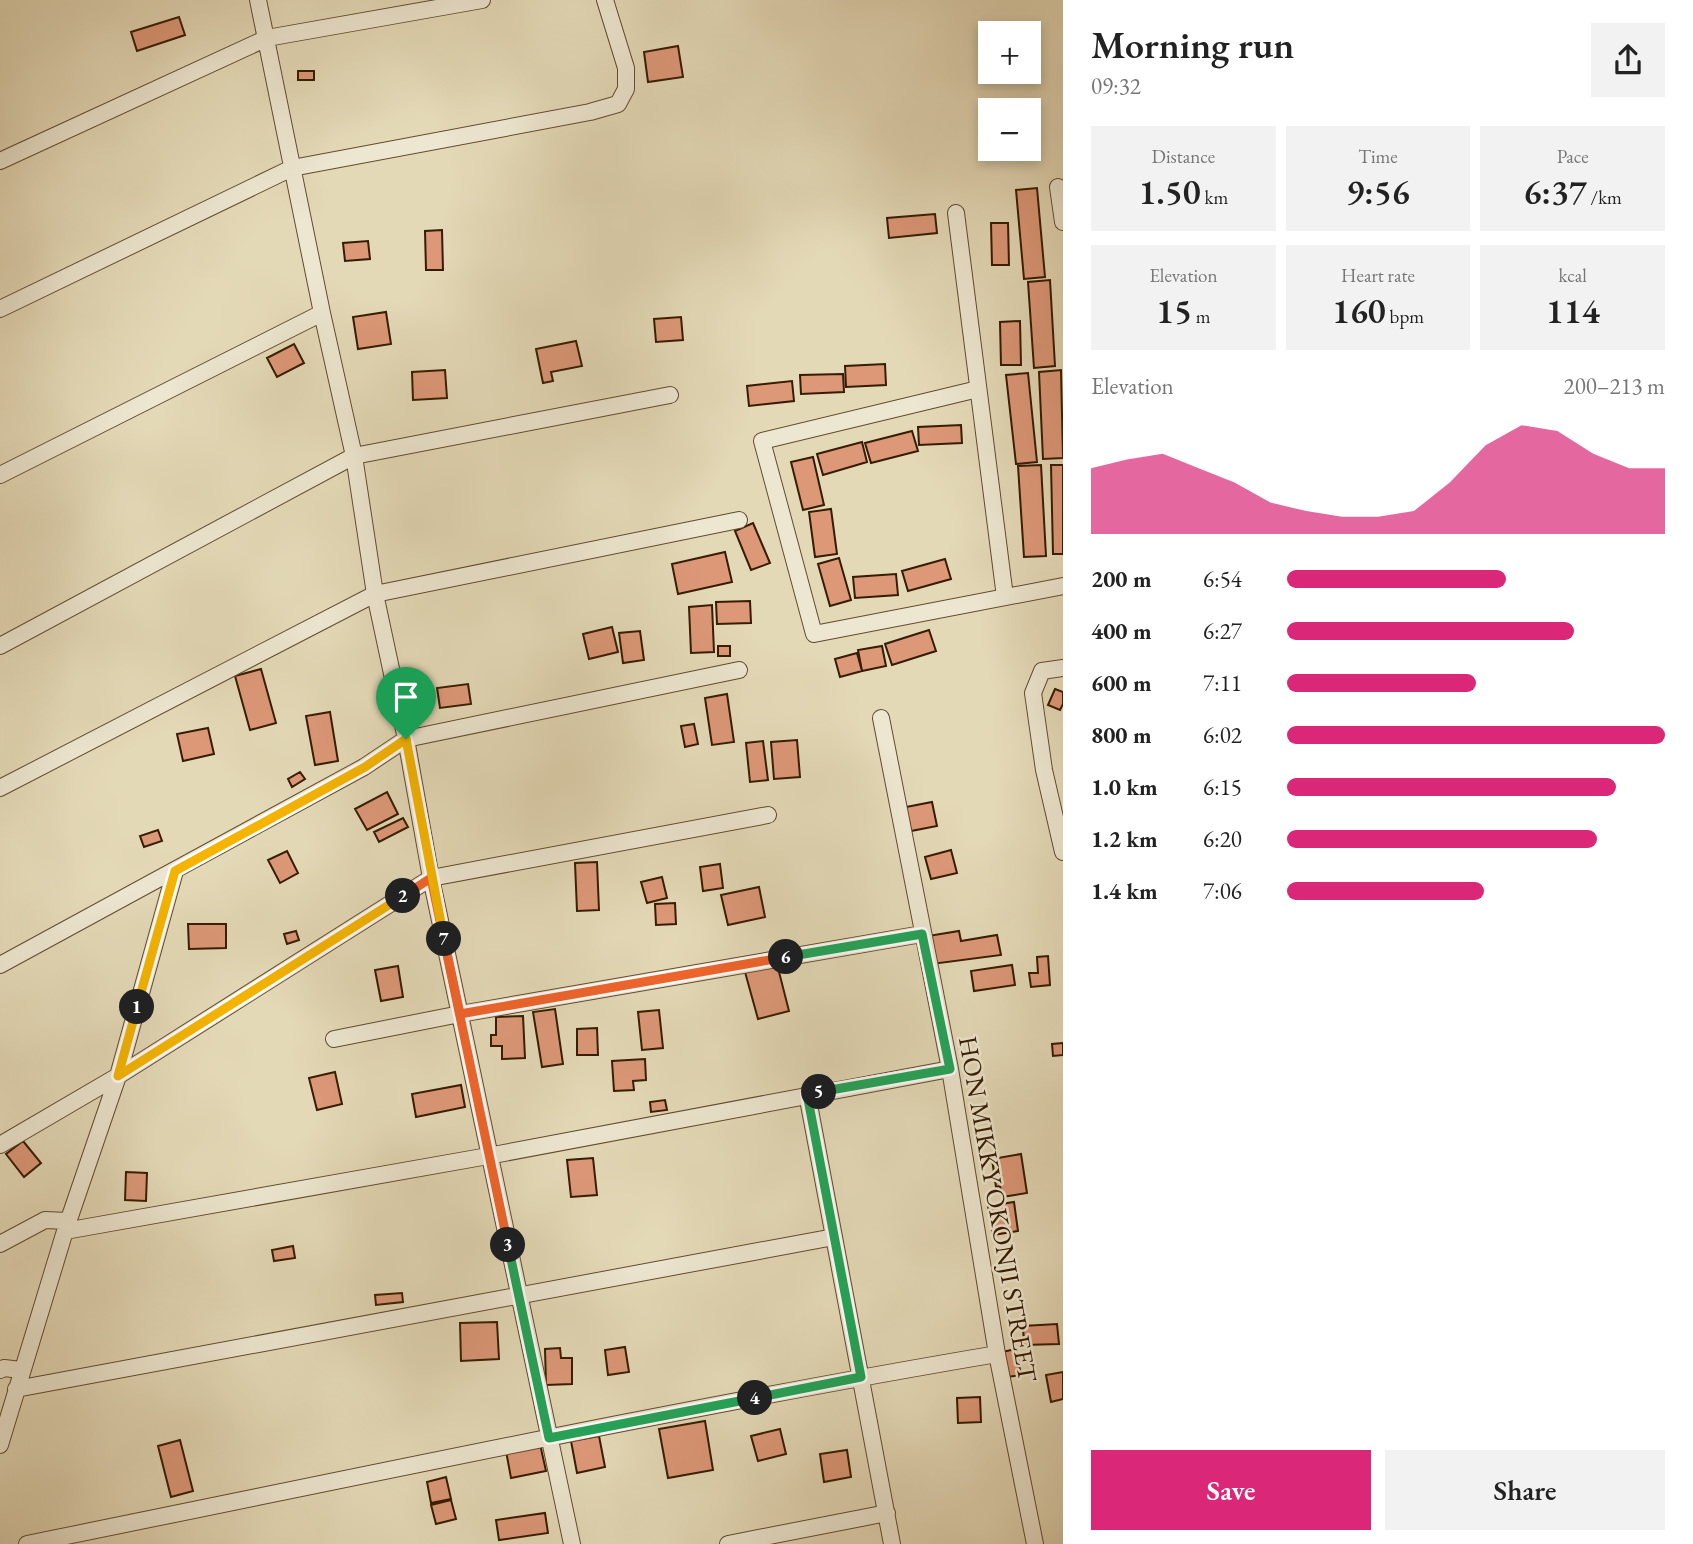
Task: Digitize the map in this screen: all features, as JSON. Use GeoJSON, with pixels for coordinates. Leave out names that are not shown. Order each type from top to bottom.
{"type":"FeatureCollection","features":[{"type":"Feature","properties":{"kind":"street"},"geometry":{"type":"LineString","coordinates":[[258,0],[354,456],[375,594],[406,739],[431,878],[572,1544]]}},
{"type":"Feature","properties":{"kind":"street"},"geometry":{"type":"LineString","coordinates":[[0,161],[267,38],[482,0]]}},
{"type":"Feature","properties":{"kind":"street"},"geometry":{"type":"LineString","coordinates":[[0,309],[292,168],[590,113],[618,104],[626,89],[626,68],[605,0]]}},
{"type":"Feature","properties":{"kind":"street"},"geometry":{"type":"LineString","coordinates":[[1058,187],[1063,222]]}},
{"type":"Feature","properties":{"kind":"street"},"geometry":{"type":"LineString","coordinates":[[956,213],[1005,597]]}},
{"type":"Feature","properties":{"kind":"street"},"geometry":{"type":"LineString","coordinates":[[0,475],[322,313]]}},
{"type":"Feature","properties":{"kind":"street"},"geometry":{"type":"LineString","coordinates":[[978,389],[762,441],[814,635],[1063,586]]}},
{"type":"Feature","properties":{"kind":"street"},"geometry":{"type":"LineString","coordinates":[[0,646],[354,456],[670,396]]}},
{"type":"Feature","properties":{"kind":"street"},"geometry":{"type":"LineString","coordinates":[[0,788],[375,594],[739,520]]}},
{"type":"Feature","properties":{"kind":"street"},"geometry":{"type":"LineString","coordinates":[[1063,668],[1042,671],[1033,693],[1044,770],[1063,852]]}},
{"type":"Feature","properties":{"kind":"street"},"geometry":{"type":"LineString","coordinates":[[0,965],[365,767],[406,739],[739,670]]}},
{"type":"Feature","properties":{"kind":"street","name":"HON MIKKY OKONJI STREET"},"geometry":{"type":"LineString","coordinates":[[881,718],[950,1069],[997,1354],[1035,1544]]}},
{"type":"Feature","properties":{"kind":"street"},"geometry":{"type":"LineString","coordinates":[[0,1144],[118,1076],[431,878],[768,815]]}},
{"type":"Feature","properties":{"kind":"street"},"geometry":{"type":"LineString","coordinates":[[0,1446],[66,1226],[118,1076],[175,871]]}},
{"type":"Feature","properties":{"kind":"street"},"geometry":{"type":"LineString","coordinates":[[334,1040],[460,1014],[922,934]]}},
{"type":"Feature","properties":{"kind":"street"},"geometry":{"type":"LineString","coordinates":[[0,1244],[31,1225],[45,1220],[66,1226],[488,1156],[950,1069]]}},
{"type":"Feature","properties":{"kind":"street"},"geometry":{"type":"LineString","coordinates":[[807,1094],[892,1544]]}},
{"type":"Feature","properties":{"kind":"street"},"geometry":{"type":"LineString","coordinates":[[16,1389],[834,1237]]}},
{"type":"Feature","properties":{"kind":"street"},"geometry":{"type":"LineString","coordinates":[[27,1544],[549,1438],[861,1377],[997,1354]]}},
{"type":"Feature","properties":{"kind":"street"},"geometry":{"type":"LineString","coordinates":[[0,1370],[21,1370]]}},
{"type":"Feature","properties":{"kind":"street"},"geometry":{"type":"LineString","coordinates":[[728,1544],[887,1513]]}},
{"type":"Feature","properties":{"kind":"building"},"geometry":{"type":"Polygon","coordinates":[[[179,17],[185,35],[137,51],[131,32],[179,17]]]}},
{"type":"Feature","properties":{"kind":"building"},"geometry":{"type":"Polygon","coordinates":[[[678,46],[683,77],[648,82],[644,52],[678,46]]]}},
{"type":"Feature","properties":{"kind":"building"},"geometry":{"type":"Polygon","coordinates":[[[298,71],[314,71],[314,80],[298,80],[298,71]]]}},
{"type":"Feature","properties":{"kind":"building"},"geometry":{"type":"Polygon","coordinates":[[[1037,188],[1045,277],[1024,279],[1016,190],[1037,188]]]}},
{"type":"Feature","properties":{"kind":"building"},"geometry":{"type":"Polygon","coordinates":[[[935,214],[937,233],[889,238],[887,218],[935,214]]]}},
{"type":"Feature","properties":{"kind":"building"},"geometry":{"type":"Polygon","coordinates":[[[991,223],[1008,223],[1009,265],[992,265],[991,223]]]}},
{"type":"Feature","properties":{"kind":"building"},"geometry":{"type":"Polygon","coordinates":[[[442,230],[443,270],[426,270],[425,231],[442,230]]]}},
{"type":"Feature","properties":{"kind":"building"},"geometry":{"type":"Polygon","coordinates":[[[368,241],[370,259],[345,261],[343,243],[368,241]]]}},
{"type":"Feature","properties":{"kind":"building"},"geometry":{"type":"Polygon","coordinates":[[[1050,280],[1055,366],[1034,368],[1028,282],[1050,280]]]}},
{"type":"Feature","properties":{"kind":"building"},"geometry":{"type":"Polygon","coordinates":[[[386,312],[391,344],[358,349],[353,317],[386,312]]]}},
{"type":"Feature","properties":{"kind":"building"},"geometry":{"type":"Polygon","coordinates":[[[681,317],[683,340],[656,342],[654,319],[681,317]]]}},
{"type":"Feature","properties":{"kind":"building"},"geometry":{"type":"Polygon","coordinates":[[[1020,321],[1021,365],[1001,365],[1000,322],[1020,321]]]}},
{"type":"Feature","properties":{"kind":"building"},"geometry":{"type":"Polygon","coordinates":[[[576,341],[582,366],[551,372],[553,381],[543,383],[536,349],[576,341]]]}},
{"type":"Feature","properties":{"kind":"building"},"geometry":{"type":"Polygon","coordinates":[[[294,344],[304,363],[277,377],[267,358],[294,344]]]}},
{"type":"Feature","properties":{"kind":"building"},"geometry":{"type":"Polygon","coordinates":[[[885,364],[886,385],[846,387],[845,366],[885,364]]]}},
{"type":"Feature","properties":{"kind":"building"},"geometry":{"type":"Polygon","coordinates":[[[445,370],[447,398],[413,400],[412,372],[445,370]]]}},
{"type":"Feature","properties":{"kind":"building"},"geometry":{"type":"Polygon","coordinates":[[[1061,370],[1063,458],[1043,459],[1039,372],[1061,370]]]}},
{"type":"Feature","properties":{"kind":"building"},"geometry":{"type":"Polygon","coordinates":[[[1028,373],[1037,462],[1016,464],[1006,375],[1028,373]]]}},
{"type":"Feature","properties":{"kind":"building"},"geometry":{"type":"Polygon","coordinates":[[[843,374],[844,392],[801,394],[800,375],[843,374]]]}},
{"type":"Feature","properties":{"kind":"building"},"geometry":{"type":"Polygon","coordinates":[[[792,381],[794,401],[749,406],[747,386],[792,381]]]}},
{"type":"Feature","properties":{"kind":"building"},"geometry":{"type":"Polygon","coordinates":[[[961,425],[962,443],[919,445],[918,427],[961,425]]]}},
{"type":"Feature","properties":{"kind":"building"},"geometry":{"type":"Polygon","coordinates":[[[912,431],[918,451],[871,463],[865,443],[912,431]]]}},
{"type":"Feature","properties":{"kind":"building"},"geometry":{"type":"Polygon","coordinates":[[[862,442],[867,462],[823,475],[817,454],[862,442]]]}},
{"type":"Feature","properties":{"kind":"building"},"geometry":{"type":"Polygon","coordinates":[[[813,457],[824,505],[803,510],[791,462],[813,457]]]}},
{"type":"Feature","properties":{"kind":"building"},"geometry":{"type":"Polygon","coordinates":[[[1041,465],[1046,556],[1024,557],[1018,466],[1041,465]]]}},
{"type":"Feature","properties":{"kind":"building"},"geometry":{"type":"Polygon","coordinates":[[[1051,465],[1063,465],[1063,554],[1053,554],[1051,465]]]}},
{"type":"Feature","properties":{"kind":"building"},"geometry":{"type":"Polygon","coordinates":[[[831,509],[837,554],[815,557],[809,512],[831,509]]]}},
{"type":"Feature","properties":{"kind":"building"},"geometry":{"type":"Polygon","coordinates":[[[753,523],[770,563],[751,570],[735,531],[753,523]]]}},
{"type":"Feature","properties":{"kind":"building"},"geometry":{"type":"Polygon","coordinates":[[[725,552],[732,582],[678,594],[672,564],[725,552]]]}},
{"type":"Feature","properties":{"kind":"building"},"geometry":{"type":"Polygon","coordinates":[[[839,558],[851,600],[830,606],[818,564],[839,558]]]}},
{"type":"Feature","properties":{"kind":"building"},"geometry":{"type":"Polygon","coordinates":[[[945,559],[951,579],[908,591],[902,571],[945,559]]]}},
{"type":"Feature","properties":{"kind":"building"},"geometry":{"type":"Polygon","coordinates":[[[896,574],[898,595],[855,598],[853,577],[896,574]]]}},
{"type":"Feature","properties":{"kind":"building"},"geometry":{"type":"Polygon","coordinates":[[[750,601],[751,623],[717,624],[716,602],[750,601]]]}},
{"type":"Feature","properties":{"kind":"building"},"geometry":{"type":"Polygon","coordinates":[[[712,605],[714,652],[691,653],[689,607],[712,605]]]}},
{"type":"Feature","properties":{"kind":"building"},"geometry":{"type":"Polygon","coordinates":[[[612,627],[618,652],[589,659],[583,634],[612,627]]]}},
{"type":"Feature","properties":{"kind":"building"},"geometry":{"type":"Polygon","coordinates":[[[929,630],[936,651],[892,665],[885,644],[929,630]]]}},
{"type":"Feature","properties":{"kind":"building"},"geometry":{"type":"Polygon","coordinates":[[[640,631],[644,660],[623,663],[619,633],[640,631]]]}},
{"type":"Feature","properties":{"kind":"building"},"geometry":{"type":"Polygon","coordinates":[[[718,646],[730,646],[730,656],[718,656],[718,646]]]}},
{"type":"Feature","properties":{"kind":"building"},"geometry":{"type":"Polygon","coordinates":[[[882,646],[886,666],[862,671],[858,650],[882,646]]]}},
{"type":"Feature","properties":{"kind":"building"},"geometry":{"type":"Polygon","coordinates":[[[857,653],[862,671],[840,677],[835,659],[857,653]]]}},
{"type":"Feature","properties":{"kind":"building"},"geometry":{"type":"Polygon","coordinates":[[[261,669],[276,723],[250,730],[235,676],[261,669]]]}},
{"type":"Feature","properties":{"kind":"building"},"geometry":{"type":"Polygon","coordinates":[[[468,684],[471,704],[440,708],[437,688],[468,684]]]}},
{"type":"Feature","properties":{"kind":"building"},"geometry":{"type":"Polygon","coordinates":[[[1055,689],[1063,692],[1060,710],[1048,705],[1055,689]]]}},
{"type":"Feature","properties":{"kind":"building"},"geometry":{"type":"Polygon","coordinates":[[[727,694],[734,742],[712,745],[705,698],[727,694]]]}},
{"type":"Feature","properties":{"kind":"building"},"geometry":{"type":"Polygon","coordinates":[[[330,712],[338,761],[315,765],[306,716],[330,712]]]}},
{"type":"Feature","properties":{"kind":"building"},"geometry":{"type":"Polygon","coordinates":[[[694,724],[698,744],[685,747],[681,726],[694,724]]]}},
{"type":"Feature","properties":{"kind":"building"},"geometry":{"type":"Polygon","coordinates":[[[208,728],[214,754],[183,761],[177,734],[208,728]]]}},
{"type":"Feature","properties":{"kind":"building"},"geometry":{"type":"Polygon","coordinates":[[[797,740],[800,777],[774,779],[771,742],[797,740]]]}},
{"type":"Feature","properties":{"kind":"building"},"geometry":{"type":"Polygon","coordinates":[[[763,741],[768,780],[750,782],[746,743],[763,741]]]}},
{"type":"Feature","properties":{"kind":"building"},"geometry":{"type":"Polygon","coordinates":[[[300,772],[305,779],[292,787],[288,779],[300,772]]]}},
{"type":"Feature","properties":{"kind":"building"},"geometry":{"type":"Polygon","coordinates":[[[387,792],[398,814],[367,830],[355,809],[387,792]]]}},
{"type":"Feature","properties":{"kind":"building"},"geometry":{"type":"Polygon","coordinates":[[[932,802],[937,826],[911,831],[906,807],[932,802]]]}},
{"type":"Feature","properties":{"kind":"building"},"geometry":{"type":"Polygon","coordinates":[[[403,818],[408,827],[379,842],[374,832],[403,818]]]}},
{"type":"Feature","properties":{"kind":"building"},"geometry":{"type":"Polygon","coordinates":[[[158,830],[162,841],[144,847],[140,836],[158,830]]]}},
{"type":"Feature","properties":{"kind":"building"},"geometry":{"type":"Polygon","coordinates":[[[951,850],[957,873],[931,879],[925,857],[951,850]]]}},
{"type":"Feature","properties":{"kind":"building"},"geometry":{"type":"Polygon","coordinates":[[[287,851],[298,873],[280,883],[268,860],[287,851]]]}},
{"type":"Feature","properties":{"kind":"building"},"geometry":{"type":"Polygon","coordinates":[[[597,862],[599,910],[577,911],[575,863],[597,862]]]}},
{"type":"Feature","properties":{"kind":"building"},"geometry":{"type":"Polygon","coordinates":[[[720,864],[723,888],[703,891],[700,867],[720,864]]]}},
{"type":"Feature","properties":{"kind":"building"},"geometry":{"type":"Polygon","coordinates":[[[662,877],[667,898],[647,903],[641,882],[662,877]]]}},
{"type":"Feature","properties":{"kind":"building"},"geometry":{"type":"Polygon","coordinates":[[[759,887],[765,917],[728,925],[721,895],[759,887]]]}},
{"type":"Feature","properties":{"kind":"building"},"geometry":{"type":"Polygon","coordinates":[[[675,903],[676,924],[656,925],[655,904],[675,903]]]}},
{"type":"Feature","properties":{"kind":"building"},"geometry":{"type":"Polygon","coordinates":[[[188,924],[226,924],[226,948],[189,949],[188,924]]]}},
{"type":"Feature","properties":{"kind":"building"},"geometry":{"type":"Polygon","coordinates":[[[296,931],[299,940],[287,944],[284,934],[296,931]]]}},
{"type":"Feature","properties":{"kind":"building"},"geometry":{"type":"Polygon","coordinates":[[[959,931],[961,941],[997,935],[1001,955],[932,964],[928,936],[959,931]]]}},
{"type":"Feature","properties":{"kind":"building"},"geometry":{"type":"Polygon","coordinates":[[[1048,956],[1050,985],[1031,987],[1029,973],[1038,973],[1037,957],[1048,956]]]}},
{"type":"Feature","properties":{"kind":"building"},"geometry":{"type":"Polygon","coordinates":[[[777,964],[789,1011],[758,1019],[745,972],[777,964]]]}},
{"type":"Feature","properties":{"kind":"building"},"geometry":{"type":"Polygon","coordinates":[[[1012,965],[1015,985],[974,991],[971,971],[1012,965]]]}},
{"type":"Feature","properties":{"kind":"building"},"geometry":{"type":"Polygon","coordinates":[[[398,966],[403,997],[381,1001],[375,970],[398,966]]]}},
{"type":"Feature","properties":{"kind":"building"},"geometry":{"type":"Polygon","coordinates":[[[555,1009],[563,1064],[542,1067],[533,1012],[555,1009]]]}},
{"type":"Feature","properties":{"kind":"building"},"geometry":{"type":"Polygon","coordinates":[[[659,1010],[663,1048],[642,1050],[638,1012],[659,1010]]]}},
{"type":"Feature","properties":{"kind":"building"},"geometry":{"type":"Polygon","coordinates":[[[523,1016],[525,1058],[502,1059],[502,1046],[491,1046],[491,1035],[496,1035],[496,1017],[523,1016]]]}},
{"type":"Feature","properties":{"kind":"building"},"geometry":{"type":"Polygon","coordinates":[[[597,1028],[598,1055],[577,1055],[577,1029],[597,1028]]]}},
{"type":"Feature","properties":{"kind":"building"},"geometry":{"type":"Polygon","coordinates":[[[1063,1043],[1063,1055],[1053,1056],[1052,1044],[1063,1043]]]}},
{"type":"Feature","properties":{"kind":"building"},"geometry":{"type":"Polygon","coordinates":[[[645,1059],[646,1080],[633,1081],[634,1090],[614,1091],[612,1061],[645,1059]]]}},
{"type":"Feature","properties":{"kind":"building"},"geometry":{"type":"Polygon","coordinates":[[[335,1072],[342,1104],[317,1110],[309,1078],[335,1072]]]}},
{"type":"Feature","properties":{"kind":"building"},"geometry":{"type":"Polygon","coordinates":[[[461,1085],[465,1107],[416,1117],[412,1094],[461,1085]]]}},
{"type":"Feature","properties":{"kind":"building"},"geometry":{"type":"Polygon","coordinates":[[[665,1100],[667,1110],[651,1112],[650,1102],[665,1100]]]}},
{"type":"Feature","properties":{"kind":"building"},"geometry":{"type":"Polygon","coordinates":[[[23,1141],[41,1163],[24,1177],[6,1154],[23,1141]]]}},
{"type":"Feature","properties":{"kind":"building"},"geometry":{"type":"Polygon","coordinates":[[[1021,1154],[1027,1193],[1002,1197],[1000,1186],[996,1187],[992,1159],[1021,1154]]]}},
{"type":"Feature","properties":{"kind":"building"},"geometry":{"type":"Polygon","coordinates":[[[593,1158],[597,1195],[571,1197],[567,1160],[593,1158]]]}},
{"type":"Feature","properties":{"kind":"building"},"geometry":{"type":"Polygon","coordinates":[[[126,1172],[147,1173],[146,1201],[125,1200],[126,1172]]]}},
{"type":"Feature","properties":{"kind":"building"},"geometry":{"type":"Polygon","coordinates":[[[1014,1202],[1018,1231],[993,1235],[988,1206],[1014,1202]]]}},
{"type":"Feature","properties":{"kind":"building"},"geometry":{"type":"Polygon","coordinates":[[[293,1246],[295,1258],[274,1261],[272,1250],[293,1246]]]}},
{"type":"Feature","properties":{"kind":"building"},"geometry":{"type":"Polygon","coordinates":[[[402,1293],[403,1302],[376,1305],[375,1295],[402,1293]]]}},
{"type":"Feature","properties":{"kind":"building"},"geometry":{"type":"Polygon","coordinates":[[[497,1322],[499,1359],[461,1361],[460,1323],[497,1322]]]}},
{"type":"Feature","properties":{"kind":"building"},"geometry":{"type":"Polygon","coordinates":[[[1057,1324],[1059,1344],[1024,1345],[1023,1326],[1057,1324]]]}},
{"type":"Feature","properties":{"kind":"building"},"geometry":{"type":"Polygon","coordinates":[[[625,1347],[629,1372],[608,1375],[605,1350],[625,1347]]]}},
{"type":"Feature","properties":{"kind":"building"},"geometry":{"type":"Polygon","coordinates":[[[560,1348],[561,1358],[572,1358],[572,1384],[546,1385],[545,1349],[560,1348]]]}},
{"type":"Feature","properties":{"kind":"building"},"geometry":{"type":"Polygon","coordinates":[[[1016,1349],[1021,1375],[1007,1377],[1002,1352],[1016,1349]]]}},
{"type":"Feature","properties":{"kind":"building"},"geometry":{"type":"Polygon","coordinates":[[[1063,1372],[1063,1399],[1051,1402],[1046,1375],[1063,1372]]]}},
{"type":"Feature","properties":{"kind":"building"},"geometry":{"type":"Polygon","coordinates":[[[980,1397],[981,1422],[958,1423],[957,1398],[980,1397]]]}},
{"type":"Feature","properties":{"kind":"building"},"geometry":{"type":"Polygon","coordinates":[[[705,1421],[713,1470],[668,1478],[659,1429],[705,1421]]]}},
{"type":"Feature","properties":{"kind":"building"},"geometry":{"type":"Polygon","coordinates":[[[780,1429],[786,1454],[758,1461],[751,1436],[780,1429]]]}},
{"type":"Feature","properties":{"kind":"building"},"geometry":{"type":"Polygon","coordinates":[[[599,1436],[605,1467],[577,1473],[571,1441],[599,1436]]]}},
{"type":"Feature","properties":{"kind":"building"},"geometry":{"type":"Polygon","coordinates":[[[180,1440],[193,1491],[171,1497],[158,1446],[180,1440]]]}},
{"type":"Feature","properties":{"kind":"building"},"geometry":{"type":"Polygon","coordinates":[[[540,1444],[546,1471],[511,1478],[506,1451],[540,1444]]]}},
{"type":"Feature","properties":{"kind":"building"},"geometry":{"type":"Polygon","coordinates":[[[847,1450],[851,1477],[824,1482],[820,1454],[847,1450]]]}},
{"type":"Feature","properties":{"kind":"building"},"geometry":{"type":"Polygon","coordinates":[[[446,1477],[451,1499],[431,1503],[427,1482],[446,1477]]]}},
{"type":"Feature","properties":{"kind":"building"},"geometry":{"type":"Polygon","coordinates":[[[451,1500],[456,1519],[436,1524],[431,1505],[451,1500]]]}},
{"type":"Feature","properties":{"kind":"building"},"geometry":{"type":"Polygon","coordinates":[[[545,1513],[548,1533],[499,1540],[496,1520],[545,1513]]]}},
{"type":"Feature","properties":{"kind":"route"},"geometry":{"type":"LineString","coordinates":[[406,739],[365,767],[175,871],[118,1076],[431,878],[488,1156],[549,1438],[861,1377],[807,1094],[950,1069],[922,934],[460,1014],[431,878],[406,739]]}}]}
